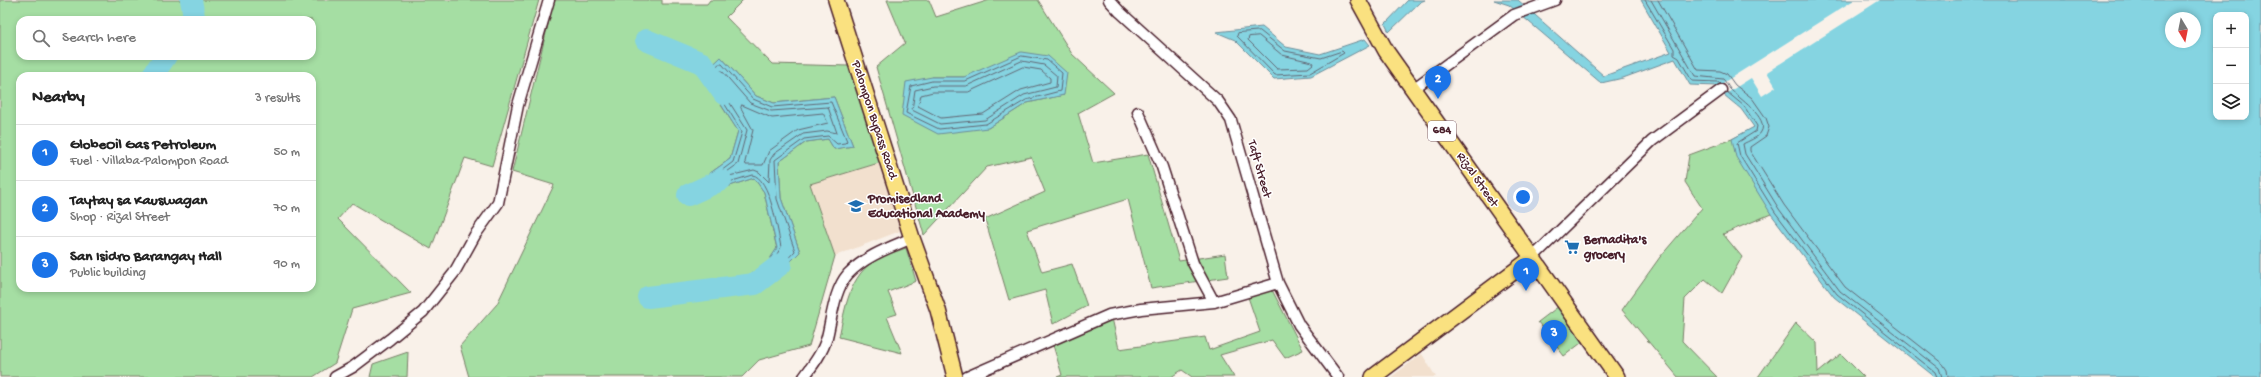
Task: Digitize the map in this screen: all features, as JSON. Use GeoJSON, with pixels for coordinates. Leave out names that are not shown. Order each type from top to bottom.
{"type":"FeatureCollection","features":[{"type":"Feature","properties":{"kind":"main road","name":"Palompon Bypass Road"},"geometry":{"type":"LineString","coordinates":[[836,0],[912,238],[938,310],[955,377]]}},
{"type":"Feature","properties":{"kind":"main road","name":"Rizal Street"},"geometry":{"type":"LineString","coordinates":[[1358,0],[1386,51],[1532,258]]}},
{"type":"Feature","properties":{"kind":"main road"},"geometry":{"type":"LineString","coordinates":[[1373,377],[1532,258]]}},
{"type":"Feature","properties":{"kind":"main road","name":"684"},"geometry":{"type":"LineString","coordinates":[[1532,258],[1617,377]]}},
{"type":"Feature","properties":{"kind":"street"},"geometry":{"type":"LineString","coordinates":[[335,377],[390,339],[422,312],[454,273],[476,235],[498,203],[518,105],[550,0]]}},
{"type":"Feature","properties":{"kind":"street","name":"Taft Street"},"geometry":{"type":"LineString","coordinates":[[1109,0],[1120,12],[1218,101],[1231,120],[1278,283],[1299,325],[1338,377]]}},
{"type":"Feature","properties":{"kind":"street"},"geometry":{"type":"LineString","coordinates":[[1413,89],[1514,15],[1555,0]]}},
{"type":"Feature","properties":{"kind":"street"},"geometry":{"type":"LineString","coordinates":[[1532,258],[1652,141],[1721,90]]}},
{"type":"Feature","properties":{"kind":"street"},"geometry":{"type":"LineString","coordinates":[[1138,112],[1162,167],[1193,263],[1214,302]]}},
{"type":"Feature","properties":{"kind":"street"},"geometry":{"type":"LineString","coordinates":[[804,377],[814,364],[826,339],[839,290],[848,274],[874,255],[912,238]]}},
{"type":"Feature","properties":{"kind":"street"},"geometry":{"type":"LineString","coordinates":[[967,377],[1109,315],[1141,309],[1214,302],[1278,283]]}},
{"type":"Feature","properties":{"kind":"shaded area","name":"Promisedland Educational Academy"},"geometry":{"type":"Polygon","coordinates":[[[882,162],[900,231],[835,256],[810,184],[882,162]]]}},
{"type":"Feature","properties":{"kind":"shaded area"},"geometry":{"type":"Polygon","coordinates":[[[1422,354],[1436,377],[1391,377],[1422,354]]]}},
{"type":"Feature","properties":{"kind":"green space"},"geometry":{"type":"Polygon","coordinates":[[[0,0],[539,0],[492,166],[465,158],[431,249],[352,203],[338,219],[411,293],[352,309],[335,363],[313,377],[0,377],[0,0]]]}},
{"type":"Feature","properties":{"kind":"green space"},"geometry":{"type":"Polygon","coordinates":[[[554,0],[662,0],[662,4],[707,4],[710,0],[743,0],[726,17],[772,64],[849,66],[882,162],[810,184],[835,256],[809,346],[759,360],[742,377],[469,377],[460,346],[497,304],[554,185],[512,172],[554,0]],[[721,57],[702,76],[738,131],[730,159],[692,186],[696,197],[754,178],[764,192],[777,249],[764,268],[734,281],[736,290],[800,252],[781,198],[779,162],[806,142],[828,139],[834,149],[853,146],[834,97],[774,103],[756,96],[721,57]]]}},
{"type":"Feature","properties":{"kind":"green space"},"geometry":{"type":"Polygon","coordinates":[[[887,0],[929,0],[936,17],[990,0],[1038,0],[1072,54],[1114,93],[1078,113],[1093,163],[1148,154],[1179,261],[1225,254],[1228,277],[1151,288],[1128,199],[1027,230],[1042,272],[1072,264],[1087,306],[1053,324],[1045,290],[1009,300],[985,219],[1045,192],[1031,157],[987,167],[924,235],[876,67],[905,43],[887,0]],[[932,77],[988,128],[1027,103],[1064,95],[964,77],[932,77]]]}},
{"type":"Feature","properties":{"kind":"green space"},"geometry":{"type":"Polygon","coordinates":[[[1765,122],[1797,223],[1771,214],[1723,234],[1742,257],[1722,293],[1705,279],[1685,299],[1682,341],[1717,377],[1678,377],[1622,310],[1660,257],[1702,208],[1685,182],[1689,155],[1732,139],[1765,122]]]}},
{"type":"Feature","properties":{"kind":"green space"},"geometry":{"type":"Polygon","coordinates":[[[906,248],[916,281],[888,292],[897,314],[887,317],[902,353],[839,337],[846,304],[854,283],[860,274],[877,259],[906,248]]]}},
{"type":"Feature","properties":{"kind":"green space"},"geometry":{"type":"Polygon","coordinates":[[[1272,290],[1303,350],[1285,358],[1272,340],[1220,355],[1234,377],[1192,377],[1182,370],[1171,377],[1057,377],[1062,375],[1053,345],[1112,318],[1119,349],[1205,337],[1209,350],[1260,332],[1248,297],[1272,290]]]}},
{"type":"Feature","properties":{"kind":"green space"},"geometry":{"type":"Polygon","coordinates":[[[1563,303],[1589,337],[1564,356],[1538,322],[1563,303]]]}},
{"type":"Feature","properties":{"kind":"green space"},"geometry":{"type":"Polygon","coordinates":[[[1796,323],[1817,343],[1818,373],[1841,354],[1864,377],[1758,377],[1796,323]]]}},
{"type":"Feature","properties":{"kind":"green space"},"geometry":{"type":"Polygon","coordinates":[[[408,352],[407,377],[370,377],[373,364],[408,352]]]}},
{"type":"Feature","properties":{"kind":"water"},"geometry":{"type":"Polygon","coordinates":[[[1408,0],[1425,0],[1420,2],[1389,32],[1385,24],[1408,0]]]}},
{"type":"Feature","properties":{"kind":"water"},"geometry":{"type":"Polygon","coordinates":[[[1494,0],[1518,0],[1604,76],[1671,52],[1641,0],[2261,0],[2261,377],[1935,377],[1834,297],[1771,214],[1736,157],[1732,139],[1754,127],[1741,109],[1724,95],[1718,86],[1690,85],[1675,59],[1623,78],[1601,83],[1509,5],[1494,0]]]}},
{"type":"Feature","properties":{"kind":"water"},"geometry":{"type":"Polygon","coordinates":[[[1262,27],[1286,47],[1320,54],[1365,39],[1370,45],[1311,76],[1274,79],[1235,40],[1216,32],[1262,27]]]}},
{"type":"Feature","properties":{"kind":"water"},"geometry":{"type":"Polygon","coordinates":[[[1021,52],[1048,56],[1067,73],[1064,95],[1027,103],[988,128],[938,134],[902,115],[906,82],[932,77],[964,77],[1021,52]]]}},
{"type":"Feature","properties":{"kind":"water"},"geometry":{"type":"Polygon","coordinates":[[[721,57],[756,96],[774,103],[834,97],[853,146],[834,149],[828,139],[806,142],[779,162],[781,198],[800,252],[779,273],[736,291],[734,281],[764,268],[777,248],[764,192],[754,178],[696,197],[692,186],[730,159],[738,131],[702,75],[721,57]]]}},
{"type":"Feature","properties":{"kind":"pier"},"geometry":{"type":"Polygon","coordinates":[[[1854,0],[1880,0],[1767,72],[1776,87],[1762,96],[1751,78],[1724,95],[1718,86],[1854,0]]]}},
{"type":"Feature","properties":{"kind":"waterway"},"geometry":{"type":"LineString","coordinates":[[191,0],[194,16]]}},
{"type":"Feature","properties":{"kind":"waterway"},"geometry":{"type":"LineString","coordinates":[[646,40],[702,63],[724,94]]}},
{"type":"Feature","properties":{"kind":"waterway"},"geometry":{"type":"LineString","coordinates":[[155,72],[163,60]]}},
{"type":"Feature","properties":{"kind":"waterway"},"geometry":{"type":"LineString","coordinates":[[688,195],[721,180]]}},
{"type":"Feature","properties":{"kind":"waterway"},"geometry":{"type":"LineString","coordinates":[[648,297],[755,284],[781,264]]}},
{"type":"Feature","properties":{"kind":"place","name":"Taytay sa Kauswagan"},"geometry":{"type":"Point","coordinates":[1438,99]}},
{"type":"Feature","properties":{"kind":"place","name":"Promisedland Educational Academy"},"geometry":{"type":"Point","coordinates":[856,206]}},
{"type":"Feature","properties":{"kind":"place","name":"Bernadita's grocery"},"geometry":{"type":"Point","coordinates":[1572,247]}},
{"type":"Feature","properties":{"kind":"place","name":"GlobeOil Gas Petroleum"},"geometry":{"type":"Point","coordinates":[1526,291]}},
{"type":"Feature","properties":{"kind":"place","name":"San Isidro Barangay Hall"},"geometry":{"type":"Point","coordinates":[1554,353]}}]}
